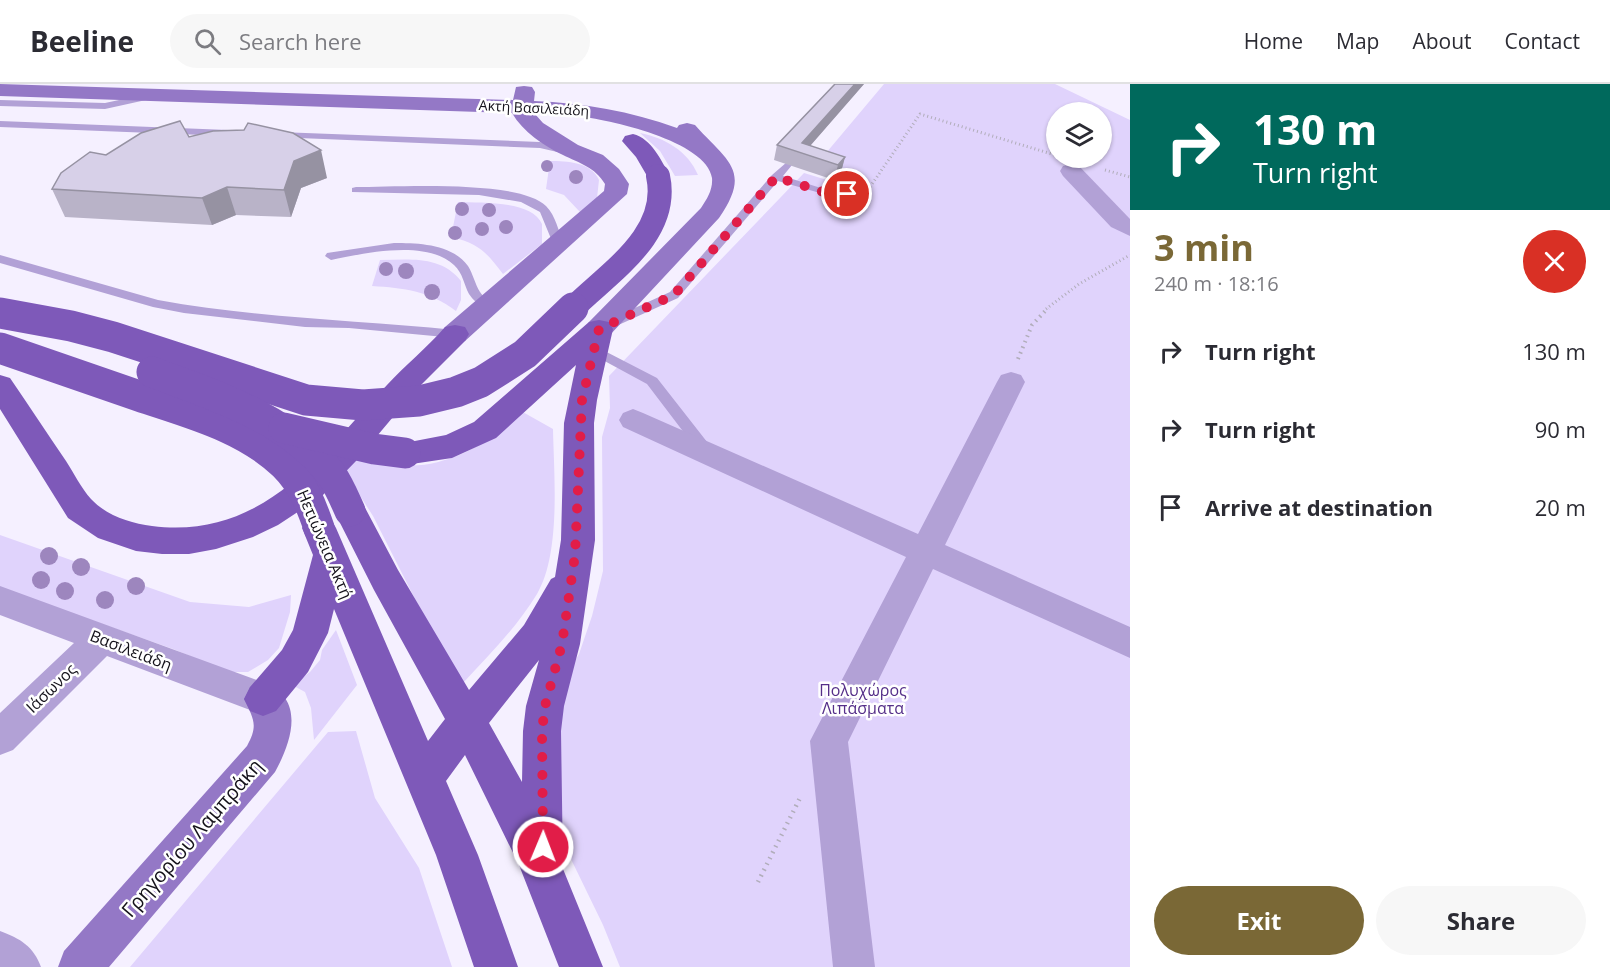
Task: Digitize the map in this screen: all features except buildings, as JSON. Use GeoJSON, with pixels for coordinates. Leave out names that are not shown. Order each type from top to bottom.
{"type":"FeatureCollection","features":[{"type":"Feature","properties":{"kind":"main road"},"geometry":{"type":"LineString","coordinates":[[0,314],[71,326],[112,337],[306,400],[335,405],[362,405],[429,399],[484,380],[525,355],[633,251],[659,212],[661,188],[658,176],[646,154],[633,141]]}},
{"type":"Feature","properties":{"kind":"main road","name":"Ηετιώνεια Ακτή"},"geometry":{"type":"LineString","coordinates":[[0,318],[229,400],[278,427],[303,445],[330,472],[377,568],[501,783],[542,869],[582,967]]}},
{"type":"Feature","properties":{"kind":"main road"},"geometry":{"type":"LineString","coordinates":[[0,385],[80,509],[98,523],[126,535],[156,540],[175,540],[225,533],[262,520],[280,509],[318,480],[337,461],[399,389],[441,351],[455,334]]}},
{"type":"Feature","properties":{"kind":"main road"},"geometry":{"type":"LineString","coordinates":[[278,427],[320,434],[376,450],[405,453],[452,446],[485,430],[596,339]]}},
{"type":"Feature","properties":{"kind":"main road"},"geometry":{"type":"LineString","coordinates":[[542,869],[542,731],[545,706],[562,644],[578,540],[579,423],[596,339]]}},
{"type":"Feature","properties":{"kind":"main road","name":"Ηετιώνεια Ακτή"},"geometry":{"type":"LineString","coordinates":[[0,348],[202,418],[240,434],[267,451],[301,485],[424,778],[484,928],[496,967]]}},
{"type":"Feature","properties":{"kind":"main road"},"geometry":{"type":"LineString","coordinates":[[263,699],[295,661],[310,633],[324,542]]}},
{"type":"Feature","properties":{"kind":"main road"},"geometry":{"type":"LineString","coordinates":[[424,778],[467,721],[537,636],[573,570]]}},
{"type":"Feature","properties":{"kind":"street","name":"Ακτή Βασιλειάδη"},"geometry":{"type":"LineString","coordinates":[[355,84],[579,96],[647,110],[679,124],[700,147]]}},
{"type":"Feature","properties":{"kind":"street","name":"Ακτή Βασιλειάδη"},"geometry":{"type":"LineString","coordinates":[[0,90],[157,95],[524,94],[575,109],[605,112],[635,120],[664,130],[700,147]]}},
{"type":"Feature","properties":{"kind":"street"},"geometry":{"type":"LineString","coordinates":[[455,334],[615,194],[617,184],[611,174],[595,160],[583,156],[535,128],[523,114],[524,94]]}},
{"type":"Feature","properties":{"kind":"street"},"geometry":{"type":"LineString","coordinates":[[575,109],[616,129],[633,141]]}},
{"type":"Feature","properties":{"kind":"street"},"geometry":{"type":"LineString","coordinates":[[596,339],[721,200],[726,184],[721,169],[700,147]]}},
{"type":"Feature","properties":{"kind":"street"},"geometry":{"type":"LineString","coordinates":[[1069,168],[1119,222],[1130,229]]}},
{"type":"Feature","properties":{"kind":"street"},"geometry":{"type":"LineString","coordinates":[[854,967],[829,741],[1011,382]]}},
{"type":"Feature","properties":{"kind":"street"},"geometry":{"type":"LineString","coordinates":[[633,420],[1130,643]]}},
{"type":"Feature","properties":{"kind":"street","name":"Βασιλειάδη"},"geometry":{"type":"LineString","coordinates":[[0,600],[263,699]]}},
{"type":"Feature","properties":{"kind":"street","name":"Ιάσωνος"},"geometry":{"type":"LineString","coordinates":[[0,738],[101,639]]}},
{"type":"Feature","properties":{"kind":"street","name":"Γρηγορίου Λαμπράκη"},"geometry":{"type":"LineString","coordinates":[[80,967],[261,759],[269,745],[275,719],[271,707],[263,699]]}},
{"type":"Feature","properties":{"kind":"street"},"geometry":{"type":"LineString","coordinates":[[0,952],[20,967]]}},
{"type":"Feature","properties":{"kind":"lane"},"geometry":{"type":"LineString","coordinates":[[0,103],[105,106],[157,95]]}},
{"type":"Feature","properties":{"kind":"lane"},"geometry":{"type":"LineString","coordinates":[[0,124],[245,134]]}},
{"type":"Feature","properties":{"kind":"lane"},"geometry":{"type":"LineString","coordinates":[[269,135],[540,145],[583,156]]}},
{"type":"Feature","properties":{"kind":"lane"},"geometry":{"type":"LineString","coordinates":[[708,454],[652,381],[627,366],[596,339],[674,295],[787,165]]}},
{"type":"Feature","properties":{"kind":"lane"},"geometry":{"type":"LineString","coordinates":[[776,177],[830,194],[840,195],[850,192]]}},
{"type":"Feature","properties":{"kind":"lane"},"geometry":{"type":"LineString","coordinates":[[356,190],[502,193],[530,201],[545,211],[558,243]]}},
{"type":"Feature","properties":{"kind":"lane"},"geometry":{"type":"LineString","coordinates":[[331,256],[380,246],[435,252],[455,260],[469,277],[474,292],[487,305]]}},
{"type":"Feature","properties":{"kind":"lane"},"geometry":{"type":"LineString","coordinates":[[0,259],[157,304],[184,309],[305,323],[350,324],[455,334]]}},
{"type":"Feature","properties":{"kind":"path"},"geometry":{"type":"LineString","coordinates":[[868,190],[920,114],[1046,157]]}},
{"type":"Feature","properties":{"kind":"path"},"geometry":{"type":"LineString","coordinates":[[1011,382],[1021,348],[1036,320],[1108,264],[1130,255]]}},
{"type":"Feature","properties":{"kind":"path"},"geometry":{"type":"LineString","coordinates":[[758,882],[803,792]]}},
{"type":"Feature","properties":{"kind":"green space","name":"Πολυχώρος Λιπάσματα"},"geometry":{"type":"Polygon","coordinates":[[[884,84],[1055,84],[1092,102],[1046,102],[1046,168],[1112,168],[1112,111],[1130,120],[1130,967],[620,967],[603,925],[569,855],[558,809],[562,683],[579,654],[592,616],[603,571],[602,437],[610,408],[609,376],[804,173],[837,183],[847,170],[821,159],[884,84]]]}},
{"type":"Feature","properties":{"kind":"green space"},"geometry":{"type":"Polygon","coordinates":[[[640,133],[667,142],[682,152],[698,175],[675,176],[660,151],[640,133]]]}},
{"type":"Feature","properties":{"kind":"green space"},"geometry":{"type":"Polygon","coordinates":[[[550,161],[571,162],[590,169],[599,180],[597,198],[580,212],[564,195],[546,189],[550,161]]]}},
{"type":"Feature","properties":{"kind":"green space"},"geometry":{"type":"Polygon","coordinates":[[[458,202],[504,204],[528,211],[542,224],[542,244],[503,274],[476,246],[451,237],[458,202]]]}},
{"type":"Feature","properties":{"kind":"green space"},"geometry":{"type":"Polygon","coordinates":[[[380,260],[424,261],[444,267],[453,273],[461,281],[461,300],[456,311],[436,299],[416,292],[372,286],[380,260]]]}},
{"type":"Feature","properties":{"kind":"green space"},"geometry":{"type":"Polygon","coordinates":[[[521,411],[553,429],[555,491],[550,558],[537,594],[521,618],[463,683],[416,601],[373,516],[327,444],[403,465],[434,463],[484,443],[521,411]]]}},
{"type":"Feature","properties":{"kind":"green space"},"geometry":{"type":"Polygon","coordinates":[[[0,535],[190,602],[249,607],[291,595],[290,612],[279,648],[268,660],[248,672],[229,672],[173,649],[0,588],[0,535]]]}},
{"type":"Feature","properties":{"kind":"green space"},"geometry":{"type":"Polygon","coordinates":[[[336,630],[357,685],[314,740],[311,708],[305,692],[292,685],[310,672],[320,660],[322,650],[336,630]]]}},
{"type":"Feature","properties":{"kind":"green space"},"geometry":{"type":"Polygon","coordinates":[[[356,731],[375,798],[419,868],[452,967],[130,967],[328,732],[356,731]]]}},
{"type":"Feature","properties":{"kind":"route"},"geometry":{"type":"LineString","coordinates":[[543,847],[542,731],[545,706],[562,644],[578,540],[579,423],[582,400],[599,329],[674,295],[776,177],[830,194],[847,194]]}}]}
